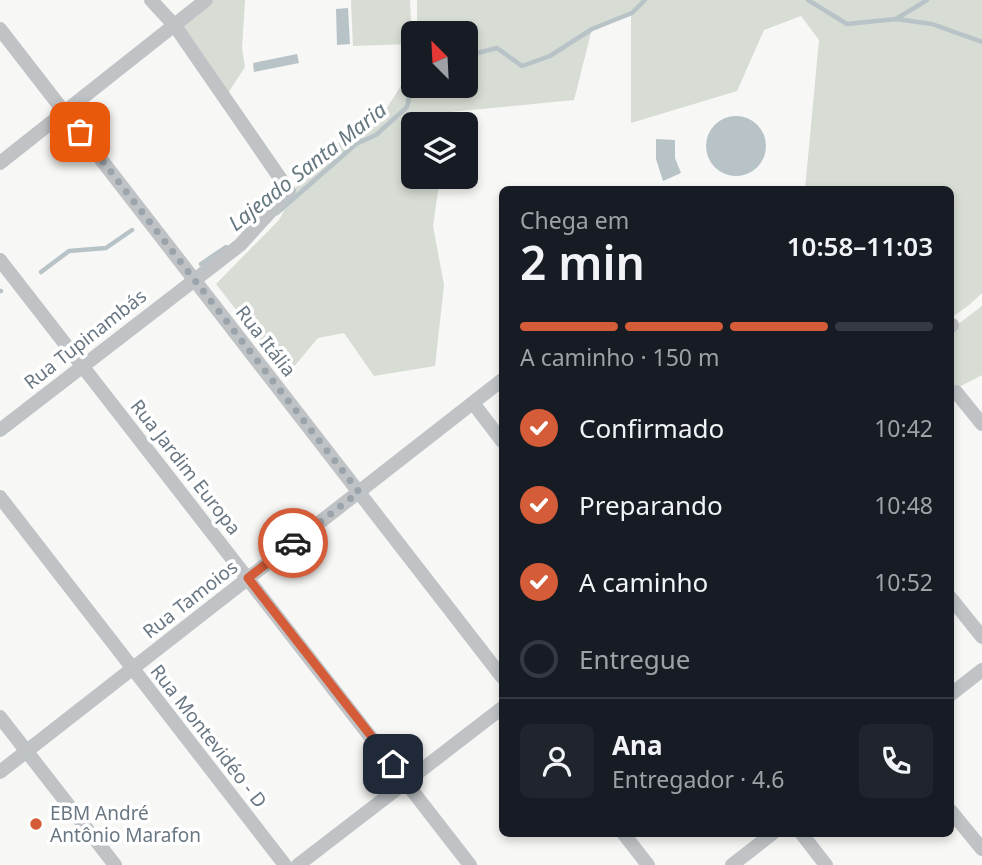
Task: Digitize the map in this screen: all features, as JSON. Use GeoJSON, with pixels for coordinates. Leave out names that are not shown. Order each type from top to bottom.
{"type":"FeatureCollection","features":[{"type":"Feature","properties":{"kind":"street"},"geometry":{"type":"LineString","coordinates":[[151,0],[175,26]]}},
{"type":"Feature","properties":{"kind":"street"},"geometry":{"type":"LineString","coordinates":[[0,163],[206,0]]}},
{"type":"Feature","properties":{"kind":"street","name":"Rua Tupinambás"},"geometry":{"type":"LineString","coordinates":[[0,430],[240,244],[289,191],[175,26]]}},
{"type":"Feature","properties":{"kind":"street","name":"Rua Itália"},"geometry":{"type":"LineString","coordinates":[[0,29],[499,673]]}},
{"type":"Feature","properties":{"kind":"street","name":"Rua Jardim Europa"},"geometry":{"type":"LineString","coordinates":[[0,260],[470,865]]}},
{"type":"Feature","properties":{"kind":"street","name":"Rua Tamoios"},"geometry":{"type":"LineString","coordinates":[[0,772],[499,382]]}},
{"type":"Feature","properties":{"kind":"street"},"geometry":{"type":"LineString","coordinates":[[956,392],[982,424]]}},
{"type":"Feature","properties":{"kind":"street"},"geometry":{"type":"LineString","coordinates":[[473,403],[499,437]]}},
{"type":"Feature","properties":{"kind":"street","name":"Rua Montevidéo - D"},"geometry":{"type":"LineString","coordinates":[[0,497],[285,865]]}},
{"type":"Feature","properties":{"kind":"street"},"geometry":{"type":"LineString","coordinates":[[954,602],[982,637]]}},
{"type":"Feature","properties":{"kind":"street"},"geometry":{"type":"LineString","coordinates":[[954,692],[982,670]]}},
{"type":"Feature","properties":{"kind":"street"},"geometry":{"type":"LineString","coordinates":[[298,865],[499,710]]}},
{"type":"Feature","properties":{"kind":"street"},"geometry":{"type":"LineString","coordinates":[[0,717],[115,865]]}},
{"type":"Feature","properties":{"kind":"street"},"geometry":{"type":"LineString","coordinates":[[954,815],[982,849]]}},
{"type":"Feature","properties":{"kind":"street"},"geometry":{"type":"LineString","coordinates":[[626,837],[648,865]]}},
{"type":"Feature","properties":{"kind":"street"},"geometry":{"type":"LineString","coordinates":[[732,865],[768,837]]}},
{"type":"Feature","properties":{"kind":"street"},"geometry":{"type":"LineString","coordinates":[[804,837],[826,865]]}},
{"type":"Feature","properties":{"kind":"shaded area"},"geometry":{"type":"Polygon","coordinates":[[[210,0],[245,0],[242,48],[245,67],[228,93],[180,26],[210,0]]]}},
{"type":"Feature","properties":{"kind":"shaded area"},"geometry":{"type":"Polygon","coordinates":[[[351,0],[410,0],[411,21],[401,21],[401,44],[353,46],[351,0]]]}},
{"type":"Feature","properties":{"kind":"shaded area"},"geometry":{"type":"Polygon","coordinates":[[[417,0],[982,0],[982,293],[954,316],[954,186],[805,186],[819,40],[801,16],[764,30],[737,91],[631,123],[631,13],[592,29],[574,100],[450,112],[401,112],[401,189],[438,189],[433,226],[444,285],[435,366],[374,376],[344,333],[318,338],[287,375],[216,284],[279,220],[299,182],[333,145],[368,133],[401,86],[401,98],[478,98],[478,21],[417,21],[417,0]]]}},
{"type":"Feature","properties":{"kind":"shaded area"},"geometry":{"type":"Polygon","coordinates":[[[348,8],[350,44],[337,45],[336,9],[348,8]]]}},
{"type":"Feature","properties":{"kind":"shaded area"},"geometry":{"type":"Polygon","coordinates":[[[297,54],[299,63],[254,72],[253,63],[297,54]]]}},
{"type":"Feature","properties":{"kind":"shaded area"},"geometry":{"type":"Polygon","coordinates":[[[736,116],[753,121],[761,129],[766,146],[761,163],[753,171],[736,176],[719,171],[711,163],[706,146],[711,129],[719,121],[736,116]]]}},
{"type":"Feature","properties":{"kind":"shaded area"},"geometry":{"type":"Polygon","coordinates":[[[656,139],[675,140],[675,158],[681,173],[663,181],[656,159],[656,139]]]}},
{"type":"Feature","properties":{"kind":"shaded area"},"geometry":{"type":"Polygon","coordinates":[[[982,306],[982,375],[957,388],[954,388],[954,329],[982,306]]]}},
{"type":"Feature","properties":{"kind":"waterway","name":"Lajeado Santa Maria"},"geometry":{"type":"LineString","coordinates":[[478,53],[497,48],[522,66],[550,56],[592,29],[632,13],[645,0]]}},
{"type":"Feature","properties":{"kind":"waterway","name":"Lajeado Santa Maria"},"geometry":{"type":"LineString","coordinates":[[808,0],[847,24],[896,19],[932,24],[982,42]]}},
{"type":"Feature","properties":{"kind":"waterway"},"geometry":{"type":"LineString","coordinates":[[896,19],[927,0]]}},
{"type":"Feature","properties":{"kind":"waterway","name":"Lajeado Santa Maria"},"geometry":{"type":"LineString","coordinates":[[277,213],[356,144],[376,135],[407,107],[409,98]]}},
{"type":"Feature","properties":{"kind":"waterway","name":"Lajeado Santa Maria"},"geometry":{"type":"LineString","coordinates":[[41,272],[69,251],[106,248],[132,230]]}},
{"type":"Feature","properties":{"kind":"waterway","name":"Lajeado Santa Maria"},"geometry":{"type":"LineString","coordinates":[[201,264],[226,247]]}},
{"type":"Feature","properties":{"kind":"way so far"},"geometry":{"type":"LineString","coordinates":[[80,132],[359,492],[293,543]]}},
{"type":"Feature","properties":{"kind":"place","name":"EBM André Antônio Marafon"},"geometry":{"type":"Point","coordinates":[36,824]}},
{"type":"Feature","properties":{"kind":"route"},"geometry":{"type":"LineString","coordinates":[[293,543],[248,578],[393,764]]}}]}
